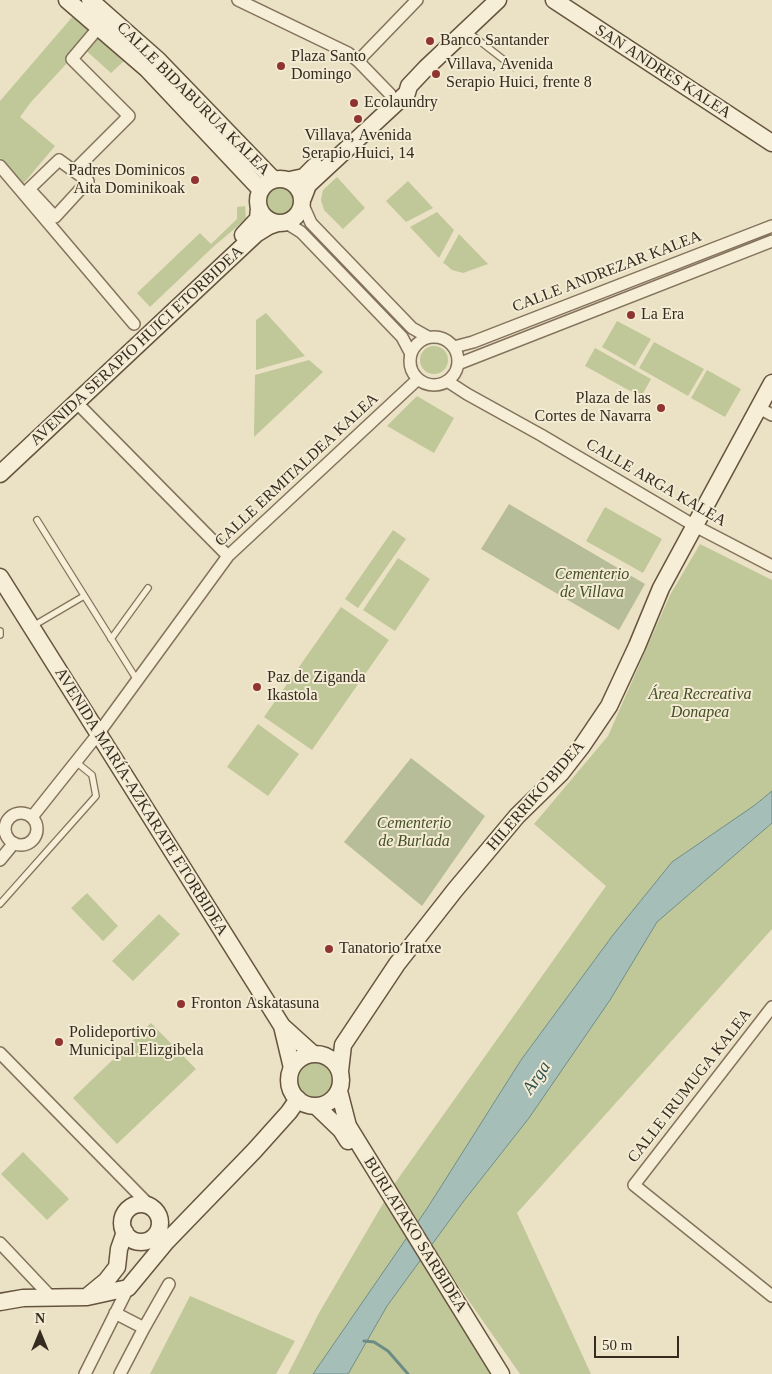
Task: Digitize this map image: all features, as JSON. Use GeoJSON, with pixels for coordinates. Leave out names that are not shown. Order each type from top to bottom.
{"type":"FeatureCollection","features":[{"type":"Feature","properties":{"kind":"main road","name":"CALLE BIDABURUA KALEA"},"geometry":{"type":"LineString","coordinates":[[67,0],[147,69],[267,184]]}},
{"type":"Feature","properties":{"kind":"main road","name":"CALLE BIDABURUA KALEA"},"geometry":{"type":"LineString","coordinates":[[90,0],[158,60],[267,184]]}},
{"type":"Feature","properties":{"kind":"main road"},"geometry":{"type":"LineString","coordinates":[[408,86],[401,85],[390,94],[304,178],[290,180],[285,178],[267,184],[258,196],[260,208],[266,218],[282,223],[297,216],[308,185],[407,93],[408,86],[498,0]]}},
{"type":"Feature","properties":{"kind":"main road","name":"SAN ANDRES KALEA"},"geometry":{"type":"LineString","coordinates":[[554,0],[772,143]]}},
{"type":"Feature","properties":{"kind":"main road"},"geometry":{"type":"LineString","coordinates":[[290,180],[302,192],[303,202]]}},
{"type":"Feature","properties":{"kind":"main road","name":"AVENIDA SERAPIO HUICI ETORBIDEA"},"geometry":{"type":"LineString","coordinates":[[0,461],[251,228],[258,219],[260,208]]}},
{"type":"Feature","properties":{"kind":"main road","name":"AVENIDA SERAPIO HUICI ETORBIDEA"},"geometry":{"type":"LineString","coordinates":[[0,474],[256,234],[269,226],[282,223]]}},
{"type":"Feature","properties":{"kind":"main road","name":"HILERRIKO BIDEA"},"geometry":{"type":"LineString","coordinates":[[340,1071],[343,1045],[398,964],[455,890],[517,816],[561,773],[609,706],[661,588],[695,526],[765,411],[772,382]]}},
{"type":"Feature","properties":{"kind":"main road","name":"AVENIDA MARÍA-AZKARATE ETORBIDEA"},"geometry":{"type":"LineString","coordinates":[[0,577],[282,1026]]}},
{"type":"Feature","properties":{"kind":"main road"},"geometry":{"type":"LineString","coordinates":[[282,1026],[317,1054],[334,1062],[340,1071],[341,1077],[339,1090],[332,1100],[316,1106],[303,1103],[291,1090],[289,1079],[292,1068],[282,1026]]}},
{"type":"Feature","properties":{"kind":"main road"},"geometry":{"type":"LineString","coordinates":[[292,1068],[303,1057],[343,1045]]}},
{"type":"Feature","properties":{"kind":"main road","name":"BURLATAKO SARBIDEA"},"geometry":{"type":"LineString","coordinates":[[339,1090],[348,1126],[378,1183]]}},
{"type":"Feature","properties":{"kind":"main road"},"geometry":{"type":"LineString","coordinates":[[158,1225],[182,1225],[260,1144],[289,1112],[298,1099]]}},
{"type":"Feature","properties":{"kind":"main road","name":"BURLATAKO SARBIDEA"},"geometry":{"type":"LineString","coordinates":[[316,1106],[341,1130],[378,1183],[492,1374]]}},
{"type":"Feature","properties":{"kind":"main road"},"geometry":{"type":"LineString","coordinates":[[144,1204],[158,1225],[147,1241],[140,1242],[132,1239],[125,1232],[122,1219],[126,1211],[135,1205],[144,1204]]}},
{"type":"Feature","properties":{"kind":"main road"},"geometry":{"type":"LineString","coordinates":[[0,1302],[23,1298],[87,1297],[128,1288],[158,1225]]}},
{"type":"Feature","properties":{"kind":"main road"},"geometry":{"type":"LineString","coordinates":[[87,1297],[106,1281],[117,1267],[119,1249],[125,1232]]}},
{"type":"Feature","properties":{"kind":"main road","name":"BURLATAKO SARBIDEA"},"geometry":{"type":"LineString","coordinates":[[450,1301],[502,1374]]}},
{"type":"Feature","properties":{"kind":"street"},"geometry":{"type":"LineString","coordinates":[[238,0],[348,53],[390,94]]}},
{"type":"Feature","properties":{"kind":"street"},"geometry":{"type":"LineString","coordinates":[[358,61],[417,0]]}},
{"type":"Feature","properties":{"kind":"street"},"geometry":{"type":"LineString","coordinates":[[74,171],[129,116],[72,60],[98,27]]}},
{"type":"Feature","properties":{"kind":"street"},"geometry":{"type":"LineString","coordinates":[[60,160],[74,171],[88,181],[55,217],[30,189],[60,160]]}},
{"type":"Feature","properties":{"kind":"street"},"geometry":{"type":"LineString","coordinates":[[0,166],[134,324]]}},
{"type":"Feature","properties":{"kind":"street"},"geometry":{"type":"LineString","coordinates":[[303,202],[311,223],[412,328],[428,337],[442,338],[454,347],[457,352],[458,364],[456,370],[447,381],[440,384],[424,383],[418,379],[411,367],[411,354],[414,346],[428,337]]}},
{"type":"Feature","properties":{"kind":"street"},"geometry":{"type":"LineString","coordinates":[[282,223],[301,232],[402,337],[411,354]]}},
{"type":"Feature","properties":{"kind":"street","name":"CALLE ANDREZAR KALEA"},"geometry":{"type":"LineString","coordinates":[[454,347],[473,342],[772,226]]}},
{"type":"Feature","properties":{"kind":"street","name":"CALLE ANDREZAR KALEA"},"geometry":{"type":"LineString","coordinates":[[458,364],[772,241]]}},
{"type":"Feature","properties":{"kind":"street","name":"CALLE ERMITALDEA KALEA"},"geometry":{"type":"LineString","coordinates":[[32,817],[98,734],[228,556],[418,379]]}},
{"type":"Feature","properties":{"kind":"street","name":"CALLE ARGA KALEA"},"geometry":{"type":"LineString","coordinates":[[447,381],[695,526],[772,566]]}},
{"type":"Feature","properties":{"kind":"street"},"geometry":{"type":"LineString","coordinates":[[77,403],[228,556]]}},
{"type":"Feature","properties":{"kind":"street"},"geometry":{"type":"LineString","coordinates":[[22,813],[32,817],[37,826],[36,836],[29,843],[14,843],[3,831],[8,820],[16,814],[22,813]]}},
{"type":"Feature","properties":{"kind":"street"},"geometry":{"type":"LineString","coordinates":[[0,860],[14,843]]}},
{"type":"Feature","properties":{"kind":"street","name":"CALLE IRUMUGA KALEA"},"geometry":{"type":"LineString","coordinates":[[771,1294],[634,1185],[772,1006]]}},
{"type":"Feature","properties":{"kind":"street"},"geometry":{"type":"LineString","coordinates":[[0,1053],[158,1225]]}},
{"type":"Feature","properties":{"kind":"street"},"geometry":{"type":"LineString","coordinates":[[0,1243],[51,1297]]}},
{"type":"Feature","properties":{"kind":"street"},"geometry":{"type":"LineString","coordinates":[[120,1374],[169,1284]]}},
{"type":"Feature","properties":{"kind":"street"},"geometry":{"type":"LineString","coordinates":[[85,1374],[128,1288]]}},
{"type":"Feature","properties":{"kind":"street"},"geometry":{"type":"LineString","coordinates":[[115,1313],[144,1328]]}},
{"type":"Feature","properties":{"kind":"lane"},"geometry":{"type":"LineString","coordinates":[[466,30],[513,67]]}},
{"type":"Feature","properties":{"kind":"lane"},"geometry":{"type":"LineString","coordinates":[[36,520],[137,680]]}},
{"type":"Feature","properties":{"kind":"lane"},"geometry":{"type":"LineString","coordinates":[[111,639],[148,588]]}},
{"type":"Feature","properties":{"kind":"lane"},"geometry":{"type":"LineString","coordinates":[[31,627],[84,596]]}},
{"type":"Feature","properties":{"kind":"lane"},"geometry":{"type":"LineString","coordinates":[[0,630],[0,636]]}},
{"type":"Feature","properties":{"kind":"lane"},"geometry":{"type":"LineString","coordinates":[[0,904],[96,796],[92,775],[76,762]]}},
{"type":"Feature","properties":{"kind":"green space"},"geometry":{"type":"Polygon","coordinates":[[[74,15],[124,61],[111,73],[82,47],[31,102],[20,117],[55,146],[23,184],[0,158],[0,101],[74,15]]]}},
{"type":"Feature","properties":{"kind":"green space"},"geometry":{"type":"Polygon","coordinates":[[[337,177],[365,208],[343,229],[324,210],[321,200],[323,190],[337,177]]]}},
{"type":"Feature","properties":{"kind":"green space"},"geometry":{"type":"Polygon","coordinates":[[[408,181],[433,208],[406,222],[386,201],[408,181]]]}},
{"type":"Feature","properties":{"kind":"green space"},"geometry":{"type":"Polygon","coordinates":[[[282,185],[293,189],[297,200],[293,211],[282,215],[271,211],[267,200],[271,189],[282,185]]]}},
{"type":"Feature","properties":{"kind":"green space"},"geometry":{"type":"Polygon","coordinates":[[[245,206],[246,219],[213,247],[150,307],[137,293],[200,233],[211,244],[237,219],[237,207],[245,206]]]}},
{"type":"Feature","properties":{"kind":"green space"},"geometry":{"type":"Polygon","coordinates":[[[437,212],[454,230],[439,258],[410,227],[437,212]]]}},
{"type":"Feature","properties":{"kind":"green space"},"geometry":{"type":"Polygon","coordinates":[[[459,234],[488,264],[463,273],[452,270],[443,263],[459,234]]]}},
{"type":"Feature","properties":{"kind":"green space"},"geometry":{"type":"Polygon","coordinates":[[[266,313],[305,356],[256,370],[256,320],[266,313]]]}},
{"type":"Feature","properties":{"kind":"green space"},"geometry":{"type":"Polygon","coordinates":[[[617,321],[651,339],[635,366],[602,347],[617,321]]]}},
{"type":"Feature","properties":{"kind":"green space"},"geometry":{"type":"Polygon","coordinates":[[[654,342],[704,369],[688,396],[639,368],[654,342]]]}},
{"type":"Feature","properties":{"kind":"green space"},"geometry":{"type":"Polygon","coordinates":[[[434,346],[444,350],[448,360],[444,370],[434,374],[424,370],[420,360],[424,350],[434,346]]]}},
{"type":"Feature","properties":{"kind":"green space"},"geometry":{"type":"Polygon","coordinates":[[[595,348],[651,379],[641,397],[585,366],[595,348]]]}},
{"type":"Feature","properties":{"kind":"green space"},"geometry":{"type":"Polygon","coordinates":[[[309,360],[323,372],[254,437],[255,375],[309,360]]]}},
{"type":"Feature","properties":{"kind":"green space"},"geometry":{"type":"Polygon","coordinates":[[[707,370],[741,389],[725,417],[691,398],[707,370]]]}},
{"type":"Feature","properties":{"kind":"green space"},"geometry":{"type":"Polygon","coordinates":[[[417,396],[454,418],[434,453],[387,426],[417,396]]]}},
{"type":"Feature","properties":{"kind":"green space","name":"Cementerio de Villava"},"geometry":{"type":"Polygon","coordinates":[[[509,504],[645,584],[619,630],[481,549],[509,504]]]}},
{"type":"Feature","properties":{"kind":"green space"},"geometry":{"type":"Polygon","coordinates":[[[605,507],[662,539],[643,573],[586,541],[605,507]]]}},
{"type":"Feature","properties":{"kind":"green space"},"geometry":{"type":"Polygon","coordinates":[[[393,530],[406,539],[358,608],[345,599],[393,530]]]}},
{"type":"Feature","properties":{"kind":"green space","name":"Área Recreativa Donapea"},"geometry":{"type":"Polygon","coordinates":[[[700,544],[772,580],[772,791],[755,805],[672,862],[613,935],[521,1060],[428,1207],[313,1374],[288,1374],[319,1313],[395,1183],[606,886],[534,824],[608,736],[670,595],[700,544]]]}},
{"type":"Feature","properties":{"kind":"green space"},"geometry":{"type":"Polygon","coordinates":[[[398,558],[430,579],[395,631],[363,610],[398,558]]]}},
{"type":"Feature","properties":{"kind":"green space"},"geometry":{"type":"Polygon","coordinates":[[[341,607],[389,640],[312,750],[264,717],[341,607]]]}},
{"type":"Feature","properties":{"kind":"green space"},"geometry":{"type":"Polygon","coordinates":[[[258,724],[299,754],[268,796],[227,767],[258,724]]]}},
{"type":"Feature","properties":{"kind":"green space","name":"Cementerio de Burlada"},"geometry":{"type":"Polygon","coordinates":[[[411,758],[485,816],[422,906],[344,842],[411,758]]]}},
{"type":"Feature","properties":{"kind":"green space"},"geometry":{"type":"Polygon","coordinates":[[[772,823],[772,929],[517,1213],[591,1374],[520,1374],[455,1281],[442,1295],[458,1320],[499,1374],[348,1374],[387,1306],[463,1202],[529,1118],[610,1000],[657,922],[772,823]]]}},
{"type":"Feature","properties":{"kind":"green space"},"geometry":{"type":"Polygon","coordinates":[[[87,893],[118,926],[103,941],[71,908],[87,893]]]}},
{"type":"Feature","properties":{"kind":"green space"},"geometry":{"type":"Polygon","coordinates":[[[159,914],[180,934],[133,981],[112,961],[159,914]]]}},
{"type":"Feature","properties":{"kind":"green space"},"geometry":{"type":"Polygon","coordinates":[[[151,1023],[196,1069],[117,1144],[73,1098],[151,1023]]]}},
{"type":"Feature","properties":{"kind":"green space"},"geometry":{"type":"Polygon","coordinates":[[[315,1060],[329,1066],[335,1080],[329,1094],[315,1100],[301,1094],[295,1080],[301,1066],[315,1060]]]}},
{"type":"Feature","properties":{"kind":"green space"},"geometry":{"type":"Polygon","coordinates":[[[23,1152],[69,1199],[47,1220],[1,1174],[23,1152]]]}},
{"type":"Feature","properties":{"kind":"green space"},"geometry":{"type":"Polygon","coordinates":[[[190,1296],[295,1341],[276,1374],[150,1374],[190,1296]]]}},
{"type":"Feature","properties":{"kind":"water","name":"Arga"},"geometry":{"type":"Polygon","coordinates":[[[772,791],[772,823],[657,922],[610,1000],[529,1118],[463,1202],[387,1306],[348,1374],[313,1374],[428,1207],[521,1060],[613,935],[672,862],[755,805],[772,791]]]}},
{"type":"Feature","properties":{"kind":"waterway"},"geometry":{"type":"LineString","coordinates":[[364,1341],[374,1342],[388,1351],[408,1374]]}},
{"type":"Feature","properties":{"kind":"place","name":"Banco Santander"},"geometry":{"type":"Point","coordinates":[430,41]}},
{"type":"Feature","properties":{"kind":"place","name":"Plaza Santo Domingo"},"geometry":{"type":"Point","coordinates":[281,66]}},
{"type":"Feature","properties":{"kind":"place","name":"Villava, Avenida Serapio Huici, frente 8"},"geometry":{"type":"Point","coordinates":[436,74]}},
{"type":"Feature","properties":{"kind":"place","name":"Ecolaundry"},"geometry":{"type":"Point","coordinates":[354,103]}},
{"type":"Feature","properties":{"kind":"place","name":"Villava, Avenida Serapio Huici, 14"},"geometry":{"type":"Point","coordinates":[358,119]}},
{"type":"Feature","properties":{"kind":"place","name":"Padres Dominicos Aita Dominikoak"},"geometry":{"type":"Point","coordinates":[195,180]}},
{"type":"Feature","properties":{"kind":"place","name":"La Era"},"geometry":{"type":"Point","coordinates":[631,315]}},
{"type":"Feature","properties":{"kind":"place","name":"Plaza de las Cortes de Navarra"},"geometry":{"type":"Point","coordinates":[661,408]}},
{"type":"Feature","properties":{"kind":"place","name":"Paz de Ziganda Ikastola"},"geometry":{"type":"Point","coordinates":[257,687]}},
{"type":"Feature","properties":{"kind":"place","name":"Tanatorio Iratxe"},"geometry":{"type":"Point","coordinates":[329,949]}},
{"type":"Feature","properties":{"kind":"place","name":"Fronton Askatasuna"},"geometry":{"type":"Point","coordinates":[181,1004]}},
{"type":"Feature","properties":{"kind":"place","name":"Polideportivo Municipal Elizgibela"},"geometry":{"type":"Point","coordinates":[59,1042]}}]}
